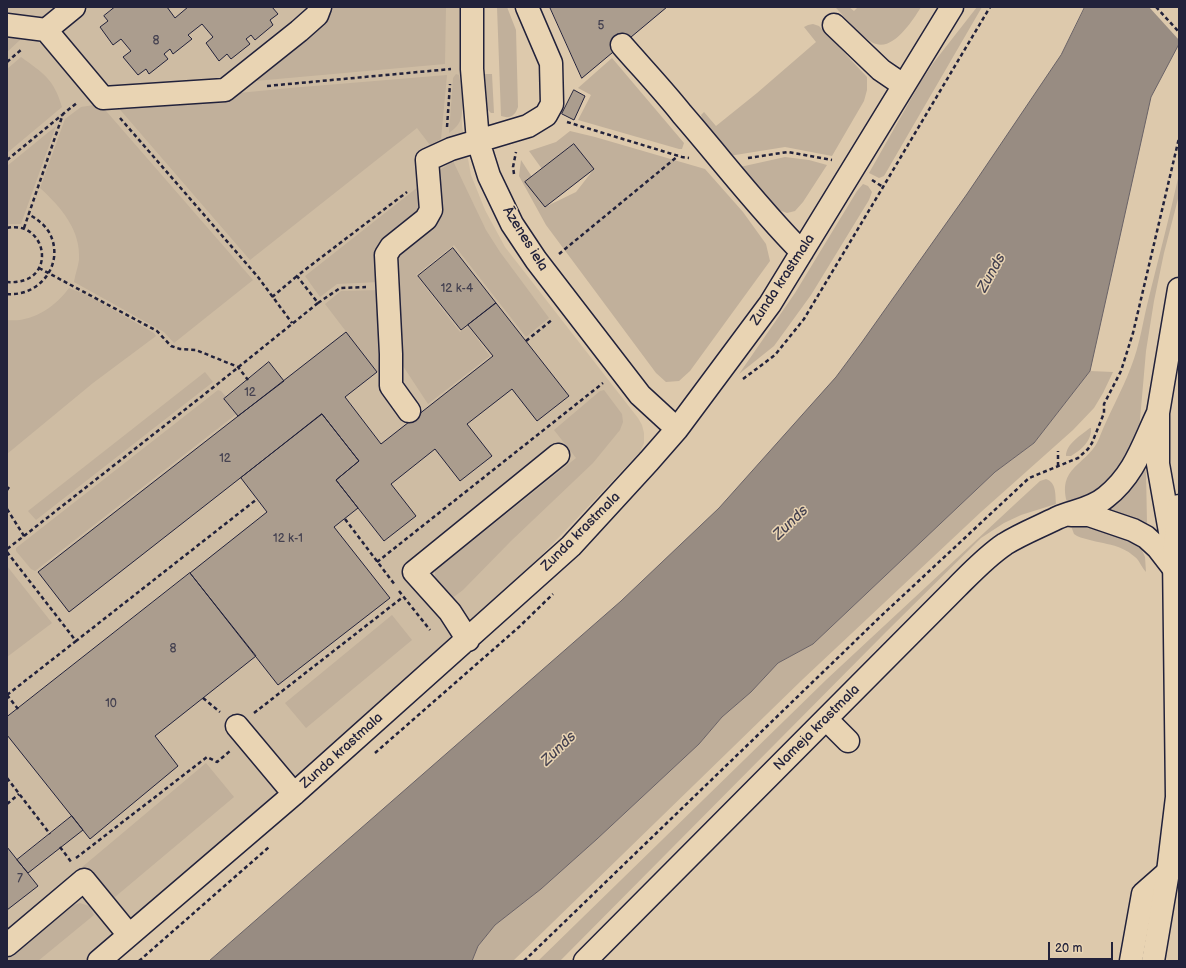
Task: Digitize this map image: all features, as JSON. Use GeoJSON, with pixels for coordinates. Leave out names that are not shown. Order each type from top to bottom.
{"type":"FeatureCollection","features":[{"type":"Feature","properties":{"kind":"street"},"geometry":{"type":"LineString","coordinates":[[46,30],[74,7]]}},
{"type":"Feature","properties":{"kind":"street"},"geometry":{"type":"LineString","coordinates":[[7,25],[46,30],[99,94],[225,90],[299,31],[317,14],[320,7]]}},
{"type":"Feature","properties":{"kind":"street","name":"Āzenes iela"},"geometry":{"type":"LineString","coordinates":[[472,7],[472,69],[478,141],[489,176],[512,224],[536,260],[640,396],[677,429]]}},
{"type":"Feature","properties":{"kind":"street"},"geometry":{"type":"LineString","coordinates":[[409,411],[391,386],[391,354],[386,255],[391,248],[426,219],[431,210],[427,160],[451,150],[528,126],[546,115],[552,104],[551,63],[528,7]]}},
{"type":"Feature","properties":{"kind":"street","name":"Zunda krastmala"},"geometry":{"type":"LineString","coordinates":[[99,961],[294,794],[468,640],[571,546],[649,461],[677,429],[770,304],[952,7]]}},
{"type":"Feature","properties":{"kind":"street"},"geometry":{"type":"LineString","coordinates":[[834,26],[881,70],[903,85]]}},
{"type":"Feature","properties":{"kind":"street"},"geometry":{"type":"LineString","coordinates":[[622,45],[783,234],[802,252]]}},
{"type":"Feature","properties":{"kind":"street"},"geometry":{"type":"LineString","coordinates":[[1174,563],[1158,464],[1158,412],[1179,289]]}},
{"type":"Feature","properties":{"kind":"street","name":"Nameja krastmala"},"geometry":{"type":"LineString","coordinates":[[585,961],[957,586],[983,562],[1005,544],[1063,515],[1089,507],[1106,497],[1118,486],[1142,452],[1158,412]]}},
{"type":"Feature","properties":{"kind":"street"},"geometry":{"type":"LineString","coordinates":[[468,640],[450,612],[414,572],[558,456]]}},
{"type":"Feature","properties":{"kind":"street"},"geometry":{"type":"LineString","coordinates":[[1153,961],[1168,872],[1177,797],[1174,563],[1179,506]]}},
{"type":"Feature","properties":{"kind":"street","name":"Nameja krastmala"},"geometry":{"type":"LineString","coordinates":[[1063,515],[1089,515],[1133,530],[1146,537],[1174,563]]}},
{"type":"Feature","properties":{"kind":"street"},"geometry":{"type":"LineString","coordinates":[[826,719],[848,741]]}},
{"type":"Feature","properties":{"kind":"street"},"geometry":{"type":"LineString","coordinates":[[242,731],[294,794]]}},
{"type":"Feature","properties":{"kind":"street"},"geometry":{"type":"LineString","coordinates":[[1131,961],[1143,894],[1168,872]]}},
{"type":"Feature","properties":{"kind":"street"},"geometry":{"type":"LineString","coordinates":[[7,945],[84,880],[129,935]]}},
{"type":"Feature","properties":{"kind":"path"},"geometry":{"type":"LineString","coordinates":[[1156,7],[1179,32]]}},
{"type":"Feature","properties":{"kind":"path"},"geometry":{"type":"LineString","coordinates":[[260,86],[451,69],[472,69]]}},
{"type":"Feature","properties":{"kind":"path"},"geometry":{"type":"LineString","coordinates":[[7,160],[63,114],[99,94],[253,271],[292,323]]}},
{"type":"Feature","properties":{"kind":"path"},"geometry":{"type":"LineString","coordinates":[[24,228],[63,114]]}},
{"type":"Feature","properties":{"kind":"path"},"geometry":{"type":"LineString","coordinates":[[564,122],[678,156],[720,161],[754,158],[788,152],[836,161],[884,187]]}},
{"type":"Feature","properties":{"kind":"path"},"geometry":{"type":"LineString","coordinates":[[504,134],[516,153]]}},
{"type":"Feature","properties":{"kind":"path"},"geometry":{"type":"LineString","coordinates":[[524,961],[880,617],[1029,478],[1078,458],[1088,449],[1092,443],[1104,413],[1104,404],[1121,371],[1132,333],[1179,138]]}},
{"type":"Feature","properties":{"kind":"path"},"geometry":{"type":"LineString","coordinates":[[515,180],[513,167],[516,153],[522,149]]}},
{"type":"Feature","properties":{"kind":"path"},"geometry":{"type":"LineString","coordinates":[[554,250],[558,255],[678,156]]}},
{"type":"Feature","properties":{"kind":"path"},"geometry":{"type":"LineString","coordinates":[[272,297],[408,190]]}},
{"type":"Feature","properties":{"kind":"path"},"geometry":{"type":"LineString","coordinates":[[7,294],[14,295],[34,289],[43,282],[49,273],[54,260],[54,246],[49,233],[41,222],[28,214]]}},
{"type":"Feature","properties":{"kind":"path"},"geometry":{"type":"LineString","coordinates":[[7,228],[13,226],[24,228],[34,234],[40,245],[42,257],[39,268],[30,278],[18,283],[7,282]]}},
{"type":"Feature","properties":{"kind":"path"},"geometry":{"type":"LineString","coordinates":[[39,268],[158,331],[171,346],[180,349],[196,350],[238,367],[248,380]]}},
{"type":"Feature","properties":{"kind":"path"},"geometry":{"type":"LineString","coordinates":[[297,276],[318,303]]}},
{"type":"Feature","properties":{"kind":"path"},"geometry":{"type":"LineString","coordinates":[[76,641],[7,551],[318,303],[340,288],[388,286]]}},
{"type":"Feature","properties":{"kind":"path"},"geometry":{"type":"LineString","coordinates":[[526,341],[554,319]]}},
{"type":"Feature","properties":{"kind":"path"},"geometry":{"type":"LineString","coordinates":[[377,562],[603,383]]}},
{"type":"Feature","properties":{"kind":"path"},"geometry":{"type":"LineString","coordinates":[[1058,451],[1058,466]]}},
{"type":"Feature","properties":{"kind":"path"},"geometry":{"type":"LineString","coordinates":[[18,709],[7,695],[257,499]]}},
{"type":"Feature","properties":{"kind":"path"},"geometry":{"type":"LineString","coordinates":[[7,509],[24,536]]}},
{"type":"Feature","properties":{"kind":"path"},"geometry":{"type":"LineString","coordinates":[[345,519],[430,630]]}},
{"type":"Feature","properties":{"kind":"path"},"geometry":{"type":"LineString","coordinates":[[71,862],[207,757],[217,762],[242,731],[404,597]]}},
{"type":"Feature","properties":{"kind":"path"},"geometry":{"type":"LineString","coordinates":[[7,778],[50,834]]}},
{"type":"Feature","properties":{"kind":"path"},"geometry":{"type":"LineString","coordinates":[[7,804],[20,794]]}},
{"type":"Feature","properties":{"kind":"shaded area"},"geometry":{"type":"Polygon","coordinates":[[[7,7],[460,7],[462,126],[471,175],[485,210],[505,247],[638,418],[644,433],[644,443],[640,452],[522,575],[476,618],[85,961],[7,961],[7,7]]]}},
{"type":"Feature","properties":{"kind":"shaded area"},"geometry":{"type":"Polygon","coordinates":[[[329,7],[446,7],[445,64],[244,82],[329,7]]]}},
{"type":"Feature","properties":{"kind":"shaded area"},"geometry":{"type":"Polygon","coordinates":[[[497,7],[507,7],[516,30],[518,107],[514,115],[510,117],[501,116],[497,7]]]}},
{"type":"Feature","properties":{"kind":"shaded area"},"geometry":{"type":"Polygon","coordinates":[[[835,7],[849,7],[854,11],[858,7],[921,7],[902,33],[890,43],[883,45],[871,42],[835,7]]]}},
{"type":"Feature","properties":{"kind":"shaded area"},"geometry":{"type":"Polygon","coordinates":[[[977,7],[982,7],[884,176],[879,178],[869,173],[920,83],[934,62],[977,7]]]}},
{"type":"Feature","properties":{"kind":"shaded area"},"geometry":{"type":"Polygon","coordinates":[[[813,24],[819,26],[867,77],[867,90],[864,101],[832,156],[785,147],[729,156],[703,121],[701,115],[704,112],[716,126],[757,93],[816,42],[804,27],[813,24]]]}},
{"type":"Feature","properties":{"kind":"shaded area"},"geometry":{"type":"Polygon","coordinates":[[[7,29],[20,33],[20,40],[7,52],[7,29]]]}},
{"type":"Feature","properties":{"kind":"shaded area"},"geometry":{"type":"Polygon","coordinates":[[[21,57],[42,72],[47,78],[59,97],[62,107],[7,153],[7,69],[21,57]]]}},
{"type":"Feature","properties":{"kind":"shaded area"},"geometry":{"type":"Polygon","coordinates":[[[612,58],[684,143],[682,149],[578,120],[591,95],[578,88],[612,58]]]}},
{"type":"Feature","properties":{"kind":"shaded area"},"geometry":{"type":"Polygon","coordinates":[[[456,74],[459,75],[462,111],[459,123],[449,133],[453,78],[456,74]]]}},
{"type":"Feature","properties":{"kind":"shaded area"},"geometry":{"type":"Polygon","coordinates":[[[485,74],[492,74],[494,113],[491,113],[488,110],[485,74]]]}},
{"type":"Feature","properties":{"kind":"shaded area"},"geometry":{"type":"Polygon","coordinates":[[[447,75],[441,139],[430,145],[417,128],[250,260],[116,105],[290,88],[447,75]]]}},
{"type":"Feature","properties":{"kind":"shaded area"},"geometry":{"type":"Polygon","coordinates":[[[100,104],[253,280],[174,343],[164,332],[74,282],[79,260],[77,239],[62,211],[40,188],[65,119],[81,107],[100,104]]]}},
{"type":"Feature","properties":{"kind":"shaded area"},"geometry":{"type":"Polygon","coordinates":[[[56,126],[21,224],[7,224],[7,166],[56,126]]]}},
{"type":"Feature","properties":{"kind":"shaded area"},"geometry":{"type":"Polygon","coordinates":[[[570,131],[705,169],[743,212],[766,244],[770,261],[690,371],[679,381],[666,382],[656,373],[546,225],[519,176],[521,160],[532,177],[526,182],[545,207],[576,192],[594,169],[574,144],[542,169],[529,151],[556,142],[570,131]]]}},
{"type":"Feature","properties":{"kind":"shaded area"},"geometry":{"type":"Polygon","coordinates":[[[785,157],[809,160],[827,165],[803,202],[795,211],[787,213],[776,209],[740,167],[785,157]]]}},
{"type":"Feature","properties":{"kind":"shaded area"},"geometry":{"type":"Polygon","coordinates":[[[453,161],[486,230],[500,252],[549,318],[526,337],[454,245],[416,275],[460,332],[468,326],[490,356],[428,404],[399,360],[395,254],[437,222],[437,172],[453,161]]]}},
{"type":"Feature","properties":{"kind":"shaded area"},"geometry":{"type":"Polygon","coordinates":[[[1179,174],[1179,195],[1164,253],[1154,301],[1146,351],[1139,431],[1135,446],[1117,473],[1105,484],[1092,492],[1067,502],[1065,490],[1070,473],[1095,446],[1124,385],[1134,359],[1179,174]]]}},
{"type":"Feature","properties":{"kind":"shaded area"},"geometry":{"type":"Polygon","coordinates":[[[863,184],[868,186],[872,192],[869,200],[811,295],[774,346],[739,374],[795,293],[857,191],[863,184]]]}},
{"type":"Feature","properties":{"kind":"shaded area"},"geometry":{"type":"Polygon","coordinates":[[[418,187],[419,212],[379,282],[337,284],[320,297],[305,276],[418,187]]]}},
{"type":"Feature","properties":{"kind":"shaded area"},"geometry":{"type":"Polygon","coordinates":[[[69,288],[89,296],[154,333],[156,336],[93,383],[7,454],[7,320],[25,319],[42,312],[57,301],[69,288]]]}},
{"type":"Feature","properties":{"kind":"shaded area"},"geometry":{"type":"Polygon","coordinates":[[[380,290],[382,369],[377,372],[325,304],[341,291],[380,290]]]}},
{"type":"Feature","properties":{"kind":"shaded area"},"geometry":{"type":"Polygon","coordinates":[[[1090,371],[1113,372],[1094,408],[1073,430],[981,512],[803,679],[513,961],[472,961],[478,946],[495,925],[541,889],[597,839],[699,744],[722,717],[751,692],[778,663],[813,644],[995,472],[1034,443],[1090,371]]]}},
{"type":"Feature","properties":{"kind":"shaded area"},"geometry":{"type":"Polygon","coordinates":[[[205,372],[213,382],[36,520],[28,511],[205,372]]]}},
{"type":"Feature","properties":{"kind":"shaded area"},"geometry":{"type":"Polygon","coordinates":[[[218,390],[221,391],[239,412],[35,571],[31,569],[16,551],[16,548],[218,390]]]}},
{"type":"Feature","properties":{"kind":"shaded area"},"geometry":{"type":"Polygon","coordinates":[[[604,390],[622,414],[623,422],[620,430],[593,463],[511,541],[463,590],[451,599],[435,579],[435,571],[576,458],[554,430],[600,391],[604,390]]]}},
{"type":"Feature","properties":{"kind":"shaded area"},"geometry":{"type":"Polygon","coordinates":[[[1090,428],[1090,437],[1085,445],[1071,456],[1066,456],[1068,448],[1071,444],[1090,428]]]}},
{"type":"Feature","properties":{"kind":"shaded area"},"geometry":{"type":"Polygon","coordinates":[[[1145,469],[1147,523],[1145,524],[1126,515],[1106,509],[1131,486],[1145,469]]]}},
{"type":"Feature","properties":{"kind":"shaded area"},"geometry":{"type":"Polygon","coordinates":[[[1046,479],[1054,486],[1056,504],[1021,515],[1004,523],[981,538],[560,961],[538,961],[827,679],[1040,481],[1046,479]]]}},
{"type":"Feature","properties":{"kind":"shaded area"},"geometry":{"type":"Polygon","coordinates":[[[1071,526],[1090,526],[1137,543],[1145,557],[1146,572],[1137,559],[1129,552],[1115,546],[1077,536],[1074,534],[1071,526]]]}},
{"type":"Feature","properties":{"kind":"shaded area"},"geometry":{"type":"Polygon","coordinates":[[[7,566],[52,623],[7,657],[7,566]]]}},
{"type":"Feature","properties":{"kind":"shaded area"},"geometry":{"type":"Polygon","coordinates":[[[392,615],[412,640],[306,728],[285,703],[392,615]]]}},
{"type":"Feature","properties":{"kind":"shaded area"},"geometry":{"type":"Polygon","coordinates":[[[206,763],[234,797],[109,902],[81,868],[206,763]]]}},
{"type":"Feature","properties":{"kind":"shaded area"},"geometry":{"type":"Polygon","coordinates":[[[80,903],[89,906],[94,915],[38,961],[7,961],[7,958],[74,905],[80,903]]]}},
{"type":"Feature","properties":{"kind":"water","name":"Zunds"},"geometry":{"type":"Polygon","coordinates":[[[1085,7],[1179,7],[1179,44],[1151,97],[1090,371],[1034,443],[995,472],[813,644],[778,663],[751,692],[722,717],[699,744],[597,839],[541,889],[495,925],[478,946],[472,961],[209,961],[621,601],[719,508],[836,377],[862,342],[967,194],[1061,55],[1085,7]]]}},
{"type":"Feature","properties":{"kind":"pier"},"geometry":{"type":"Polygon","coordinates":[[[1149,7],[1179,7],[1179,40],[1149,7]]]}},
{"type":"Feature","properties":{"kind":"building"},"geometry":{"type":"Polygon","coordinates":[[[115,7],[167,7],[175,18],[188,7],[272,7],[278,14],[270,20],[273,25],[255,40],[251,35],[246,39],[250,44],[231,59],[227,54],[219,61],[206,43],[213,37],[202,24],[188,35],[192,39],[173,54],[170,49],[164,54],[168,59],[149,74],[146,69],[138,75],[123,57],[131,51],[121,39],[113,45],[100,27],[108,21],[104,16],[115,7]]]}},
{"type":"Feature","properties":{"kind":"building"},"geometry":{"type":"Polygon","coordinates":[[[550,7],[667,7],[582,78],[550,7]]]}},
{"type":"Feature","properties":{"kind":"building"},"geometry":{"type":"Polygon","coordinates":[[[574,90],[585,96],[574,120],[562,114],[574,90]]]}},
{"type":"Feature","properties":{"kind":"building"},"geometry":{"type":"Polygon","coordinates":[[[574,144],[594,169],[545,207],[525,182],[574,144]]]}},
{"type":"Feature","properties":{"kind":"building"},"geometry":{"type":"Polygon","coordinates":[[[453,248],[496,303],[461,330],[418,276],[453,248]]]}},
{"type":"Feature","properties":{"kind":"building"},"geometry":{"type":"Polygon","coordinates":[[[496,303],[569,396],[537,421],[512,389],[467,424],[492,456],[460,481],[435,449],[391,484],[416,516],[384,541],[336,480],[359,461],[322,414],[69,612],[38,572],[346,332],[377,372],[345,397],[381,444],[493,356],[468,325],[496,303]]]}},
{"type":"Feature","properties":{"kind":"building"},"geometry":{"type":"Polygon","coordinates":[[[269,362],[284,381],[238,416],[224,399],[269,362]]]}},
{"type":"Feature","properties":{"kind":"building"},"geometry":{"type":"Polygon","coordinates":[[[322,414],[359,461],[336,480],[358,508],[334,527],[390,598],[278,685],[190,573],[267,512],[241,478],[322,414]]]}},
{"type":"Feature","properties":{"kind":"building"},"geometry":{"type":"Polygon","coordinates":[[[190,573],[256,656],[155,736],[178,766],[90,839],[7,735],[7,717],[190,573]]]}},
{"type":"Feature","properties":{"kind":"building"},"geometry":{"type":"Polygon","coordinates":[[[72,816],[83,830],[28,873],[17,860],[72,816]]]}},
{"type":"Feature","properties":{"kind":"building"},"geometry":{"type":"Polygon","coordinates":[[[7,847],[38,886],[7,910],[7,847]]]}}]}
